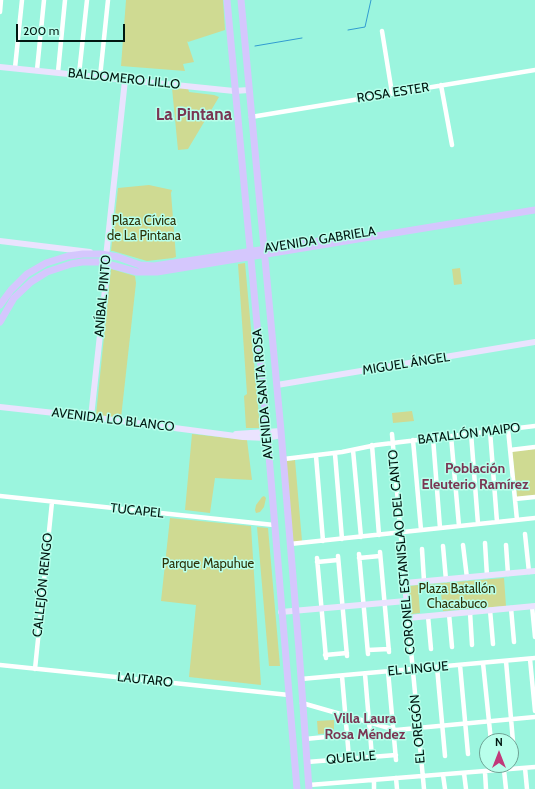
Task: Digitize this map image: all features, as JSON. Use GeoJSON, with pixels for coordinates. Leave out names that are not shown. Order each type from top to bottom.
{"type":"FeatureCollection","features":[{"type":"Feature","properties":{"kind":"main road","name":"AVENIDA SANTA ROSA"},"geometry":{"type":"LineString","coordinates":[[227,0],[234,91],[267,435],[297,789]]}},
{"type":"Feature","properties":{"kind":"main road","name":"AVENIDA SANTA ROSA"},"geometry":{"type":"LineString","coordinates":[[241,0],[284,459],[294,611],[301,679],[309,787]]}},
{"type":"Feature","properties":{"kind":"main road","name":"AVENIDA GABRIELA"},"geometry":{"type":"LineString","coordinates":[[265,252],[535,205]]}},
{"type":"Feature","properties":{"kind":"main road","name":"AVENIDA GABRIELA"},"geometry":{"type":"LineString","coordinates":[[0,305],[11,290],[28,274],[46,263],[77,254],[106,255],[140,265],[151,266],[265,252],[535,210]]}},
{"type":"Feature","properties":{"kind":"main road","name":"AVENIDA GABRIELA"},"geometry":{"type":"LineString","coordinates":[[0,322],[10,304],[27,286],[47,272],[66,265],[82,262],[107,264],[137,272],[152,273],[250,254]]}},
{"type":"Feature","properties":{"kind":"main road"},"geometry":{"type":"LineString","coordinates":[[60,258],[66,265]]}},
{"type":"Feature","properties":{"kind":"street"},"geometry":{"type":"LineString","coordinates":[[0,12],[1,0]]}},
{"type":"Feature","properties":{"kind":"street"},"geometry":{"type":"LineString","coordinates":[[15,68],[22,0]]}},
{"type":"Feature","properties":{"kind":"street"},"geometry":{"type":"LineString","coordinates":[[37,70],[44,0]]}},
{"type":"Feature","properties":{"kind":"street"},"geometry":{"type":"LineString","coordinates":[[58,72],[65,0]]}},
{"type":"Feature","properties":{"kind":"street"},"geometry":{"type":"LineString","coordinates":[[79,74],[87,0]]}},
{"type":"Feature","properties":{"kind":"street"},"geometry":{"type":"LineString","coordinates":[[100,77],[108,0]]}},
{"type":"Feature","properties":{"kind":"street"},"geometry":{"type":"LineString","coordinates":[[382,31],[392,94]]}},
{"type":"Feature","properties":{"kind":"street","name":"BALDOMERO LILLO"},"geometry":{"type":"LineString","coordinates":[[0,67],[234,91],[249,90]]}},
{"type":"Feature","properties":{"kind":"street","name":"ROSA ESTER"},"geometry":{"type":"LineString","coordinates":[[251,117],[535,70]]}},
{"type":"Feature","properties":{"kind":"street","name":"ANÍBAL PINTO"},"geometry":{"type":"LineString","coordinates":[[91,417],[107,270],[106,255],[125,80]]}},
{"type":"Feature","properties":{"kind":"street"},"geometry":{"type":"LineString","coordinates":[[441,86],[452,145]]}},
{"type":"Feature","properties":{"kind":"street"},"geometry":{"type":"LineString","coordinates":[[0,241],[51,248],[66,248],[95,254]]}},
{"type":"Feature","properties":{"kind":"street"},"geometry":{"type":"LineString","coordinates":[[51,248],[58,252],[60,258]]}},
{"type":"Feature","properties":{"kind":"street","name":"MIGUEL ÁNGEL"},"geometry":{"type":"LineString","coordinates":[[277,385],[535,342]]}},
{"type":"Feature","properties":{"kind":"street","name":"AVENIDA LO BLANCO"},"geometry":{"type":"LineString","coordinates":[[0,407],[226,434],[267,435],[281,433]]}},
{"type":"Feature","properties":{"kind":"street","name":"BATALLÓN MAIPO"},"geometry":{"type":"LineString","coordinates":[[284,459],[335,454],[372,445],[535,426]]}},
{"type":"Feature","properties":{"kind":"street"},"geometry":{"type":"LineString","coordinates":[[508,429],[517,520]]}},
{"type":"Feature","properties":{"kind":"street"},"geometry":{"type":"LineString","coordinates":[[490,431],[497,522]]}},
{"type":"Feature","properties":{"kind":"street"},"geometry":{"type":"LineString","coordinates":[[470,433],[478,524]]}},
{"type":"Feature","properties":{"kind":"street","name":"CORONEL ESTANISLAO DEL CANTO"},"geometry":{"type":"LineString","coordinates":[[392,434],[413,669]]}},
{"type":"Feature","properties":{"kind":"street"},"geometry":{"type":"LineString","coordinates":[[451,436],[459,526]]}},
{"type":"Feature","properties":{"kind":"street"},"geometry":{"type":"LineString","coordinates":[[433,438],[440,528]]}},
{"type":"Feature","properties":{"kind":"street"},"geometry":{"type":"LineString","coordinates":[[413,440],[421,530]]}},
{"type":"Feature","properties":{"kind":"street"},"geometry":{"type":"LineString","coordinates":[[372,445],[379,535]]}},
{"type":"Feature","properties":{"kind":"street"},"geometry":{"type":"LineString","coordinates":[[510,450],[535,447]]}},
{"type":"Feature","properties":{"kind":"street"},"geometry":{"type":"LineString","coordinates":[[353,450],[361,537]]}},
{"type":"Feature","properties":{"kind":"street"},"geometry":{"type":"LineString","coordinates":[[335,454],[342,539]]}},
{"type":"Feature","properties":{"kind":"street"},"geometry":{"type":"LineString","coordinates":[[316,456],[323,541]]}},
{"type":"Feature","properties":{"kind":"street","name":"TUCAPEL"},"geometry":{"type":"LineString","coordinates":[[0,496],[274,525]]}},
{"type":"Feature","properties":{"kind":"street"},"geometry":{"type":"LineString","coordinates":[[515,499],[535,497]]}},
{"type":"Feature","properties":{"kind":"street","name":"CALLEJÓN RENGO"},"geometry":{"type":"LineString","coordinates":[[35,669],[52,502]]}},
{"type":"Feature","properties":{"kind":"street"},"geometry":{"type":"LineString","coordinates":[[290,544],[535,518]]}},
{"type":"Feature","properties":{"kind":"street"},"geometry":{"type":"LineString","coordinates":[[405,583],[532,572],[526,534]]}},
{"type":"Feature","properties":{"kind":"street"},"geometry":{"type":"LineString","coordinates":[[485,544],[487,576]]}},
{"type":"Feature","properties":{"kind":"street"},"geometry":{"type":"LineString","coordinates":[[506,544],[508,574]]}},
{"type":"Feature","properties":{"kind":"street"},"geometry":{"type":"LineString","coordinates":[[463,545],[466,578]]}},
{"type":"Feature","properties":{"kind":"street"},"geometry":{"type":"LineString","coordinates":[[443,546],[446,580]]}},
{"type":"Feature","properties":{"kind":"street"},"geometry":{"type":"LineString","coordinates":[[422,549],[424,582]]}},
{"type":"Feature","properties":{"kind":"street"},"geometry":{"type":"LineString","coordinates":[[380,554],[384,603],[389,650],[368,652],[359,556],[380,554]]}},
{"type":"Feature","properties":{"kind":"street"},"geometry":{"type":"LineString","coordinates":[[338,558],[342,606],[347,655],[326,656],[317,560],[338,558]]}},
{"type":"Feature","properties":{"kind":"street"},"geometry":{"type":"LineString","coordinates":[[282,612],[406,601]]}},
{"type":"Feature","properties":{"kind":"street"},"geometry":{"type":"LineString","coordinates":[[408,618],[534,606],[535,637]]}},
{"type":"Feature","properties":{"kind":"street"},"geometry":{"type":"LineString","coordinates":[[511,608],[514,642]]}},
{"type":"Feature","properties":{"kind":"street"},"geometry":{"type":"LineString","coordinates":[[490,610],[493,644]]}},
{"type":"Feature","properties":{"kind":"street"},"geometry":{"type":"LineString","coordinates":[[470,612],[472,645]]}},
{"type":"Feature","properties":{"kind":"street"},"geometry":{"type":"LineString","coordinates":[[449,614],[452,647]]}},
{"type":"Feature","properties":{"kind":"street"},"geometry":{"type":"LineString","coordinates":[[428,616],[431,649]]}},
{"type":"Feature","properties":{"kind":"street"},"geometry":{"type":"LineString","coordinates":[[533,659],[535,711]]}},
{"type":"Feature","properties":{"kind":"street","name":"EL LINGUE"},"geometry":{"type":"LineString","coordinates":[[301,679],[533,659]]}},
{"type":"Feature","properties":{"kind":"street"},"geometry":{"type":"LineString","coordinates":[[506,661],[512,733]]}},
{"type":"Feature","properties":{"kind":"street"},"geometry":{"type":"LineString","coordinates":[[484,663],[490,733]]}},
{"type":"Feature","properties":{"kind":"street","name":"LAUTARO"},"geometry":{"type":"LineString","coordinates":[[0,665],[289,695]]}},
{"type":"Feature","properties":{"kind":"street"},"geometry":{"type":"LineString","coordinates":[[460,665],[468,754]]}},
{"type":"Feature","properties":{"kind":"street"},"geometry":{"type":"LineString","coordinates":[[437,667],[445,756]]}},
{"type":"Feature","properties":{"kind":"street","name":"EL OREGÓN"},"geometry":{"type":"LineString","coordinates":[[413,669],[424,789]]}},
{"type":"Feature","properties":{"kind":"street"},"geometry":{"type":"LineString","coordinates":[[388,671],[394,729]]}},
{"type":"Feature","properties":{"kind":"street"},"geometry":{"type":"LineString","coordinates":[[365,674],[372,756]]}},
{"type":"Feature","properties":{"kind":"street"},"geometry":{"type":"LineString","coordinates":[[342,676],[349,758]]}},
{"type":"Feature","properties":{"kind":"street"},"geometry":{"type":"LineString","coordinates":[[302,703],[394,729],[535,717]]}},
{"type":"Feature","properties":{"kind":"street","name":"QUEULE"},"geometry":{"type":"LineString","coordinates":[[307,762],[372,756],[396,757],[394,729]]}},
{"type":"Feature","properties":{"kind":"street"},"geometry":{"type":"LineString","coordinates":[[305,739],[347,735]]}},
{"type":"Feature","properties":{"kind":"street"},"geometry":{"type":"LineString","coordinates":[[519,769],[535,767]]}},
{"type":"Feature","properties":{"kind":"street"},"geometry":{"type":"LineString","coordinates":[[525,768],[527,789]]}},
{"type":"Feature","properties":{"kind":"street"},"geometry":{"type":"LineString","coordinates":[[309,787],[396,778],[479,772]]}},
{"type":"Feature","properties":{"kind":"street"},"geometry":{"type":"LineString","coordinates":[[464,773],[466,789]]}},
{"type":"Feature","properties":{"kind":"street"},"geometry":{"type":"LineString","coordinates":[[485,773],[486,789]]}},
{"type":"Feature","properties":{"kind":"street"},"geometry":{"type":"LineString","coordinates":[[504,773],[506,789]]}},
{"type":"Feature","properties":{"kind":"street"},"geometry":{"type":"LineString","coordinates":[[443,775],[445,789]]}},
{"type":"Feature","properties":{"kind":"street"},"geometry":{"type":"LineString","coordinates":[[396,778],[397,789]]}},
{"type":"Feature","properties":{"kind":"street"},"geometry":{"type":"LineString","coordinates":[[374,780],[374,789]]}},
{"type":"Feature","properties":{"kind":"street"},"geometry":{"type":"LineString","coordinates":[[351,782],[352,789]]}},
{"type":"Feature","properties":{"kind":"green space"},"geometry":{"type":"Polygon","coordinates":[[[126,0],[223,0],[225,30],[188,42],[187,41],[194,62],[183,64],[185,71],[121,66],[126,0]]]}},
{"type":"Feature","properties":{"kind":"green space"},"geometry":{"type":"Polygon","coordinates":[[[172,88],[188,88],[189,92],[219,97],[188,149],[178,150],[172,88]]]}},
{"type":"Feature","properties":{"kind":"green space","name":"Plaza Cívica de La Pintana"},"geometry":{"type":"Polygon","coordinates":[[[149,185],[172,190],[176,257],[147,261],[111,251],[118,188],[149,185]]]}},
{"type":"Feature","properties":{"kind":"green space"},"geometry":{"type":"Polygon","coordinates":[[[245,263],[260,428],[246,428],[244,396],[247,394],[238,264],[245,263]]]}},
{"type":"Feature","properties":{"kind":"green space"},"geometry":{"type":"Polygon","coordinates":[[[460,268],[462,284],[454,285],[452,269],[460,268]]]}},
{"type":"Feature","properties":{"kind":"green space","name":"Plaza Cívica de La Pintana"},"geometry":{"type":"Polygon","coordinates":[[[111,269],[135,276],[136,283],[121,418],[96,415],[111,269]]]}},
{"type":"Feature","properties":{"kind":"green space"},"geometry":{"type":"Polygon","coordinates":[[[412,411],[414,421],[393,423],[392,413],[412,411]]]}},
{"type":"Feature","properties":{"kind":"green space"},"geometry":{"type":"Polygon","coordinates":[[[192,434],[247,440],[252,480],[215,478],[210,513],[185,510],[192,434]]]}},
{"type":"Feature","properties":{"kind":"green space"},"geometry":{"type":"Polygon","coordinates":[[[535,449],[535,495],[517,497],[512,451],[535,449]]]}},
{"type":"Feature","properties":{"kind":"green space"},"geometry":{"type":"Polygon","coordinates":[[[295,460],[302,541],[293,542],[286,461],[295,460]]]}},
{"type":"Feature","properties":{"kind":"green space"},"geometry":{"type":"Polygon","coordinates":[[[264,496],[266,498],[264,507],[260,512],[256,513],[256,505],[264,496]]]}},
{"type":"Feature","properties":{"kind":"green space","name":"Parque Mapuhue"},"geometry":{"type":"Polygon","coordinates":[[[170,518],[251,526],[261,685],[189,677],[196,605],[161,601],[170,518]]]}},
{"type":"Feature","properties":{"kind":"green space"},"geometry":{"type":"Polygon","coordinates":[[[257,527],[268,528],[280,666],[269,666],[257,527]]]}},
{"type":"Feature","properties":{"kind":"green space","name":"Plaza Batallón Chacabuco"},"geometry":{"type":"Polygon","coordinates":[[[504,578],[506,606],[443,611],[440,584],[418,586],[420,613],[411,614],[408,586],[504,578]]]}},
{"type":"Feature","properties":{"kind":"green space"},"geometry":{"type":"Polygon","coordinates":[[[334,720],[334,733],[318,734],[317,721],[334,720]]]}},
{"type":"Feature","properties":{"kind":"waterway"},"geometry":{"type":"LineString","coordinates":[[348,30],[365,27],[371,0]]}},
{"type":"Feature","properties":{"kind":"waterway"},"geometry":{"type":"LineString","coordinates":[[255,46],[302,38]]}},
{"type":"Feature","properties":{"kind":"district","name":"La Pintana"},"geometry":{"type":"Point","coordinates":[194,115]}},
{"type":"Feature","properties":{"kind":"district","name":"Población Eleuterio Ramírez"},"geometry":{"type":"Point","coordinates":[475,478]}},
{"type":"Feature","properties":{"kind":"district","name":"Villa Laura Rosa Méndez"},"geometry":{"type":"Point","coordinates":[365,728]}}]}
